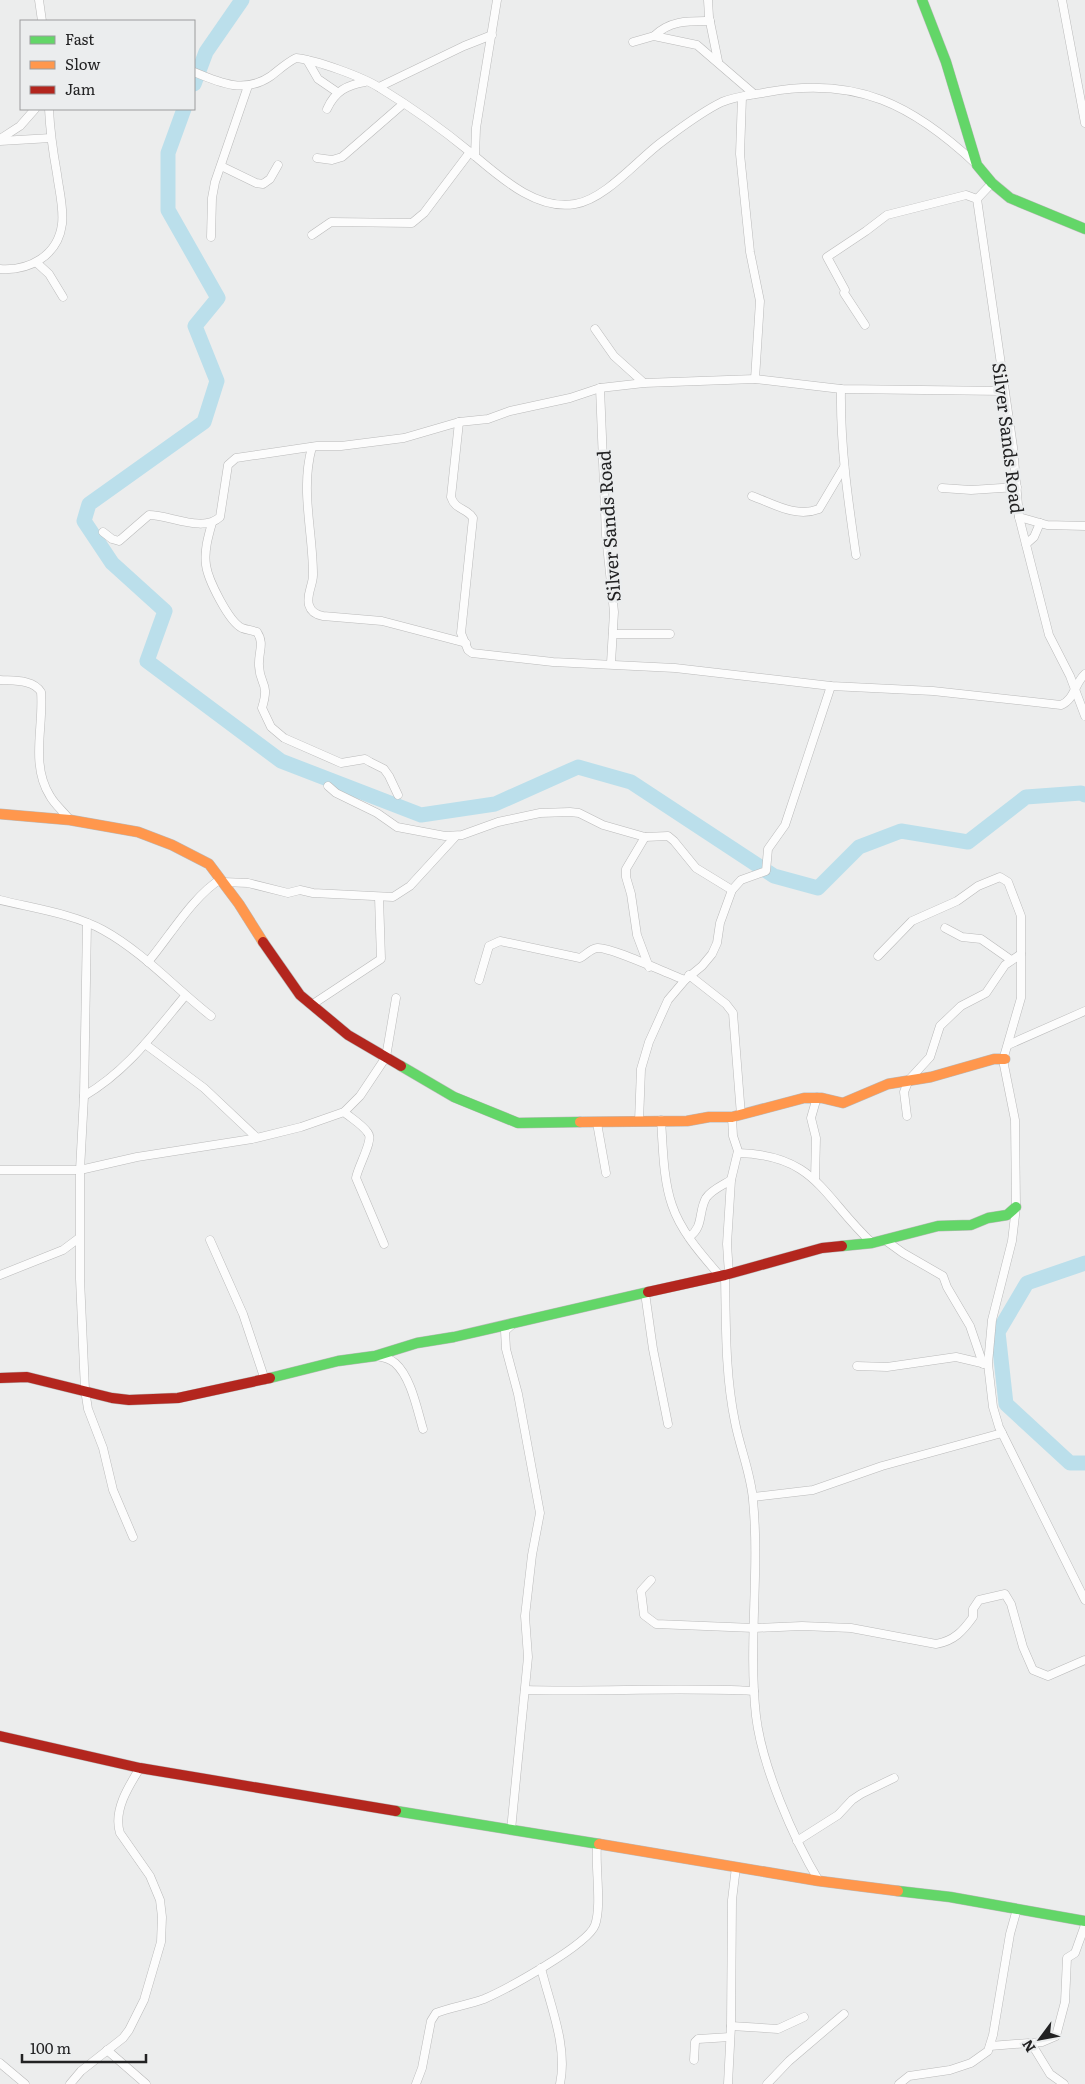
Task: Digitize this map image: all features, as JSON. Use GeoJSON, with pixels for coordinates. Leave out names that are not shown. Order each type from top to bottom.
{"type":"FeatureCollection","features":[{"type":"Feature","properties":{"kind":"street"},"geometry":{"type":"LineString","coordinates":[[39,0],[42,20]]}},
{"type":"Feature","properties":{"kind":"street"},"geometry":{"type":"LineString","coordinates":[[312,235],[331,222],[412,223],[424,213],[472,154],[497,0]]}},
{"type":"Feature","properties":{"kind":"street"},"geometry":{"type":"LineString","coordinates":[[708,0],[710,21],[719,63]]}},
{"type":"Feature","properties":{"kind":"street"},"geometry":{"type":"LineString","coordinates":[[922,0],[946,62],[977,165]]}},
{"type":"Feature","properties":{"kind":"street"},"geometry":{"type":"LineString","coordinates":[[1062,0],[1085,123]]}},
{"type":"Feature","properties":{"kind":"street"},"geometry":{"type":"LineString","coordinates":[[633,42],[654,36],[665,27],[678,22],[710,21]]}},
{"type":"Feature","properties":{"kind":"street"},"geometry":{"type":"LineString","coordinates":[[379,87],[464,46],[492,35]]}},
{"type":"Feature","properties":{"kind":"street"},"geometry":{"type":"LineString","coordinates":[[654,36],[697,45],[754,94]]}},
{"type":"Feature","properties":{"kind":"street"},"geometry":{"type":"LineString","coordinates":[[195,72],[235,87],[248,86],[269,78],[296,58],[307,60],[366,81],[379,87],[403,104],[472,154],[486,167],[535,198],[557,204],[575,204],[596,197],[662,141],[709,109],[725,101],[742,96],[795,87],[849,90],[889,101],[945,135],[977,165],[992,183],[1010,198],[1085,229]]}},
{"type":"Feature","properties":{"kind":"street"},"geometry":{"type":"LineString","coordinates":[[307,60],[318,79],[327,88],[337,92]]}},
{"type":"Feature","properties":{"kind":"street"},"geometry":{"type":"LineString","coordinates":[[327,109],[337,92],[351,84],[366,81]]}},
{"type":"Feature","properties":{"kind":"street"},"geometry":{"type":"LineString","coordinates":[[211,237],[212,198],[248,86]]}},
{"type":"Feature","properties":{"kind":"street"},"geometry":{"type":"LineString","coordinates":[[742,96],[740,154],[750,252],[760,301],[755,379]]}},
{"type":"Feature","properties":{"kind":"street"},"geometry":{"type":"LineString","coordinates":[[317,158],[332,160],[342,157],[403,104]]}},
{"type":"Feature","properties":{"kind":"street"},"geometry":{"type":"LineString","coordinates":[[0,140],[20,126],[34,110]]}},
{"type":"Feature","properties":{"kind":"street"},"geometry":{"type":"LineString","coordinates":[[0,269],[16,270],[37,262],[59,238],[62,224],[49,110]]}},
{"type":"Feature","properties":{"kind":"street"},"geometry":{"type":"LineString","coordinates":[[0,140],[51,138]]}},
{"type":"Feature","properties":{"kind":"street"},"geometry":{"type":"LineString","coordinates":[[221,166],[256,184],[263,184],[270,179],[278,165]]}},
{"type":"Feature","properties":{"kind":"street"},"geometry":{"type":"LineString","coordinates":[[865,325],[844,293],[845,290],[827,257],[887,215],[966,195],[977,199],[992,183]]}},
{"type":"Feature","properties":{"kind":"street","name":"Silver Sands Road"},"geometry":{"type":"LineString","coordinates":[[977,199],[1017,487],[1019,517],[1049,634],[1076,690],[1085,716]]}},
{"type":"Feature","properties":{"kind":"street"},"geometry":{"type":"LineString","coordinates":[[37,262],[49,274],[63,297]]}},
{"type":"Feature","properties":{"kind":"street"},"geometry":{"type":"LineString","coordinates":[[595,328],[614,356],[644,383]]}},
{"type":"Feature","properties":{"kind":"street"},"geometry":{"type":"LineString","coordinates":[[398,795],[384,769],[365,760],[341,763],[284,738],[271,727],[262,708],[266,695],[266,685],[259,666],[262,640],[257,632],[241,627],[236,623],[221,602],[207,570],[207,542],[212,523],[220,517],[230,461],[236,458],[312,447],[404,438],[459,422],[488,419],[510,411],[570,398],[600,388],[644,383],[755,379],[841,388],[1004,391]]}},
{"type":"Feature","properties":{"kind":"street","name":"Silver Sands Road"},"geometry":{"type":"LineString","coordinates":[[600,388],[602,467],[614,602],[611,663]]}},
{"type":"Feature","properties":{"kind":"street"},"geometry":{"type":"LineString","coordinates":[[841,388],[840,423],[856,555]]}},
{"type":"Feature","properties":{"kind":"street"},"geometry":{"type":"LineString","coordinates":[[459,422],[451,497],[455,505],[471,515],[473,521],[461,633],[467,646],[477,655],[553,662],[611,663],[830,686],[933,691],[1061,705],[1069,702],[1080,679],[1085,674]]}},
{"type":"Feature","properties":{"kind":"street"},"geometry":{"type":"LineString","coordinates":[[312,447],[307,465],[306,484],[313,572],[308,598],[310,609],[314,613],[323,616],[382,621],[467,646]]}},
{"type":"Feature","properties":{"kind":"street"},"geometry":{"type":"LineString","coordinates":[[752,496],[794,512],[813,512],[819,509],[844,467]]}},
{"type":"Feature","properties":{"kind":"street"},"geometry":{"type":"LineString","coordinates":[[942,488],[971,490],[1017,487]]}},
{"type":"Feature","properties":{"kind":"street"},"geometry":{"type":"LineString","coordinates":[[103,532],[112,540],[120,541],[149,515],[212,523]]}},
{"type":"Feature","properties":{"kind":"street"},"geometry":{"type":"LineString","coordinates":[[1019,517],[1040,523],[1085,526]]}},
{"type":"Feature","properties":{"kind":"street"},"geometry":{"type":"LineString","coordinates":[[1026,544],[1034,537],[1040,523]]}},
{"type":"Feature","properties":{"kind":"street"},"geometry":{"type":"LineString","coordinates":[[613,634],[670,634]]}},
{"type":"Feature","properties":{"kind":"street"},"geometry":{"type":"LineString","coordinates":[[0,680],[27,682],[36,685],[41,692],[38,755],[40,769],[48,794],[70,820]]}},
{"type":"Feature","properties":{"kind":"street"},"geometry":{"type":"LineString","coordinates":[[639,1121],[641,1068],[649,1042],[668,1000],[687,977],[702,966],[715,949],[732,890],[742,880],[766,870],[768,849],[785,825],[830,686]]}},
{"type":"Feature","properties":{"kind":"street"},"geometry":{"type":"LineString","coordinates":[[328,786],[336,793],[377,813],[397,827],[455,837],[513,818],[540,813],[570,812],[578,813],[603,825],[645,837],[668,836],[682,849],[696,868],[732,890]]}},
{"type":"Feature","properties":{"kind":"street"},"geometry":{"type":"LineString","coordinates":[[0,814],[70,820],[138,832],[172,845],[209,864],[222,880],[293,988],[348,1034],[386,1058],[454,1097],[507,1120],[536,1124],[597,1123],[661,1120],[687,1121],[709,1117],[737,1116],[795,1099],[817,1097],[837,1102],[851,1101],[888,1084],[908,1082],[994,1059],[1005,1059]]}},
{"type":"Feature","properties":{"kind":"street"},"geometry":{"type":"LineString","coordinates":[[148,962],[201,896],[211,885],[222,880],[257,884],[288,893],[300,890],[313,893],[393,897],[403,892],[455,837]]}},
{"type":"Feature","properties":{"kind":"street"},"geometry":{"type":"LineString","coordinates":[[645,837],[626,869],[626,877],[631,894],[637,935],[649,967]]}},
{"type":"Feature","properties":{"kind":"street"},"geometry":{"type":"LineString","coordinates":[[878,956],[912,921],[958,901],[978,886],[1004,877],[1008,882],[1021,916],[1021,998],[1005,1059],[1015,1120],[1016,1207],[1012,1241],[992,1320],[986,1364]]}},
{"type":"Feature","properties":{"kind":"street"},"geometry":{"type":"LineString","coordinates":[[313,1004],[381,958],[379,897]]}},
{"type":"Feature","properties":{"kind":"street"},"geometry":{"type":"LineString","coordinates":[[0,900],[87,923],[127,944],[185,996],[211,1016]]}},
{"type":"Feature","properties":{"kind":"street"},"geometry":{"type":"LineString","coordinates":[[87,923],[79,1238],[85,1390],[88,1409],[103,1448],[113,1490],[134,1537]]}},
{"type":"Feature","properties":{"kind":"street"},"geometry":{"type":"LineString","coordinates":[[945,928],[962,937],[981,939],[1011,960]]}},
{"type":"Feature","properties":{"kind":"street"},"geometry":{"type":"LineString","coordinates":[[480,980],[486,952],[489,946],[496,941],[580,958],[592,949],[599,947],[613,950],[649,967],[687,977],[726,1004],[733,1013],[737,1045],[737,1116],[733,1136],[738,1153],[731,1180],[725,1275],[726,1348],[735,1421],[753,1497],[756,1577],[754,1691],[762,1748],[797,1840],[819,1881]]}},
{"type":"Feature","properties":{"kind":"street"},"geometry":{"type":"LineString","coordinates":[[907,1116],[904,1092],[908,1082],[930,1057],[940,1026],[961,1006],[986,993],[1011,960],[1021,954]]}},
{"type":"Feature","properties":{"kind":"street"},"geometry":{"type":"LineString","coordinates":[[84,1096],[115,1076],[145,1044],[185,996]]}},
{"type":"Feature","properties":{"kind":"street"},"geometry":{"type":"LineString","coordinates":[[0,1170],[80,1170],[137,1157],[256,1137],[301,1127],[344,1112],[360,1096],[386,1058],[396,998]]}},
{"type":"Feature","properties":{"kind":"street"},"geometry":{"type":"LineString","coordinates":[[1008,1045],[1085,1011]]}},
{"type":"Feature","properties":{"kind":"street"},"geometry":{"type":"LineString","coordinates":[[145,1044],[204,1088],[256,1137]]}},
{"type":"Feature","properties":{"kind":"street"},"geometry":{"type":"LineString","coordinates":[[815,1180],[816,1138],[811,1118],[817,1097]]}},
{"type":"Feature","properties":{"kind":"street"},"geometry":{"type":"LineString","coordinates":[[344,1112],[368,1132],[370,1137],[371,1142],[357,1167],[356,1178],[384,1244]]}},
{"type":"Feature","properties":{"kind":"street"},"geometry":{"type":"LineString","coordinates":[[661,1120],[663,1152],[671,1203],[689,1237],[725,1275]]}},
{"type":"Feature","properties":{"kind":"street"},"geometry":{"type":"LineString","coordinates":[[597,1123],[606,1173]]}},
{"type":"Feature","properties":{"kind":"street"},"geometry":{"type":"LineString","coordinates":[[738,1153],[763,1153],[782,1159],[805,1170],[855,1227],[872,1243]]}},
{"type":"Feature","properties":{"kind":"street"},"geometry":{"type":"LineString","coordinates":[[689,1237],[699,1227],[706,1199],[711,1193],[731,1180]]}},
{"type":"Feature","properties":{"kind":"street"},"geometry":{"type":"LineString","coordinates":[[0,1378],[26,1377],[112,1398],[151,1400],[216,1391],[338,1361],[375,1356],[416,1343],[725,1275],[822,1248],[872,1243],[938,1226],[971,1225],[988,1218],[1008,1215],[1016,1207]]}},
{"type":"Feature","properties":{"kind":"street"},"geometry":{"type":"LineString","coordinates":[[0,1275],[64,1250],[79,1238]]}},
{"type":"Feature","properties":{"kind":"street"},"geometry":{"type":"LineString","coordinates":[[210,1240],[240,1307],[265,1380]]}},
{"type":"Feature","properties":{"kind":"street"},"geometry":{"type":"LineString","coordinates":[[885,1240],[903,1253],[943,1276],[947,1287],[970,1326],[986,1364],[993,1407],[1002,1433],[1084,1594]]}},
{"type":"Feature","properties":{"kind":"street"},"geometry":{"type":"LineString","coordinates":[[645,1293],[654,1357],[668,1424]]}},
{"type":"Feature","properties":{"kind":"street"},"geometry":{"type":"LineString","coordinates":[[511,1830],[528,1657],[526,1616],[532,1555],[540,1513],[518,1394],[506,1349],[505,1331],[507,1327],[515,1322]]}},
{"type":"Feature","properties":{"kind":"street"},"geometry":{"type":"LineString","coordinates":[[375,1356],[388,1358],[396,1364],[406,1380],[423,1429]]}},
{"type":"Feature","properties":{"kind":"street"},"geometry":{"type":"LineString","coordinates":[[857,1366],[886,1367],[956,1357],[986,1364]]}},
{"type":"Feature","properties":{"kind":"street"},"geometry":{"type":"LineString","coordinates":[[753,1497],[813,1490],[882,1466],[1002,1433]]}},
{"type":"Feature","properties":{"kind":"street"},"geometry":{"type":"LineString","coordinates":[[651,1580],[641,1591],[644,1615],[651,1622],[754,1628],[802,1626],[851,1628],[936,1644],[945,1642],[963,1631],[973,1617],[973,1609],[979,1600],[1005,1594],[1011,1604],[1023,1647],[1033,1670],[1048,1676],[1085,1660]]}},
{"type":"Feature","properties":{"kind":"street"},"geometry":{"type":"LineString","coordinates":[[525,1690],[636,1691],[692,1688],[754,1691]]}},
{"type":"Feature","properties":{"kind":"street"},"geometry":{"type":"LineString","coordinates":[[0,1736],[140,1768],[819,1881],[950,1897],[1085,1921]]}},
{"type":"Feature","properties":{"kind":"street"},"geometry":{"type":"LineString","coordinates":[[70,2084],[81,2071],[123,2038],[144,2000],[161,1942],[162,1917],[160,1900],[150,1876],[120,1833],[118,1826],[118,1818],[127,1790],[140,1768]]}},
{"type":"Feature","properties":{"kind":"street"},"geometry":{"type":"LineString","coordinates":[[797,1840],[838,1815],[852,1800],[861,1794],[894,1778]]}},
{"type":"Feature","properties":{"kind":"street"},"geometry":{"type":"LineString","coordinates":[[416,2084],[422,2068],[431,2021],[436,2012],[485,1998],[541,1968],[586,1938],[595,1925],[597,1844]]}},
{"type":"Feature","properties":{"kind":"street"},"geometry":{"type":"LineString","coordinates":[[728,2084],[731,2026],[732,1900],[736,1867]]}},
{"type":"Feature","properties":{"kind":"street"},"geometry":{"type":"LineString","coordinates":[[899,2084],[908,2076],[950,2070],[972,2062],[980,2058],[990,2046],[1010,1934],[1017,1909]]}},
{"type":"Feature","properties":{"kind":"street"},"geometry":{"type":"LineString","coordinates":[[990,2046],[1042,2042],[1056,2036],[1065,2002],[1067,1958],[1075,1953],[1085,1925]]}},
{"type":"Feature","properties":{"kind":"street"},"geometry":{"type":"LineString","coordinates":[[541,1968],[558,2032],[562,2074],[560,2084]]}},
{"type":"Feature","properties":{"kind":"street"},"geometry":{"type":"LineString","coordinates":[[767,2084],[775,2080],[844,2014]]}},
{"type":"Feature","properties":{"kind":"street"},"geometry":{"type":"LineString","coordinates":[[731,2026],[778,2029],[804,2017]]}},
{"type":"Feature","properties":{"kind":"street"},"geometry":{"type":"LineString","coordinates":[[694,2060],[695,2042],[698,2039],[730,2037]]}},
{"type":"Feature","properties":{"kind":"street"},"geometry":{"type":"LineString","coordinates":[[1031,2043],[1050,2074],[1064,2084]]}},
{"type":"Feature","properties":{"kind":"street"},"geometry":{"type":"LineString","coordinates":[[107,2050],[146,2084]]}},
{"type":"Feature","properties":{"kind":"street"},"geometry":{"type":"LineString","coordinates":[[0,2063],[25,2084]]}},
{"type":"Feature","properties":{"kind":"waterway"},"geometry":{"type":"LineString","coordinates":[[195,81],[206,52],[242,0]]}},
{"type":"Feature","properties":{"kind":"waterway"},"geometry":{"type":"LineString","coordinates":[[184,110],[168,153],[168,210],[218,298],[195,326],[217,381],[204,422],[89,504],[84,521],[112,563],[165,611],[147,661],[281,761],[421,815],[495,804],[578,767],[631,782],[774,876],[818,888],[859,847],[901,831],[968,842],[1026,797],[1081,793],[1085,795]]}},
{"type":"Feature","properties":{"kind":"waterway"},"geometry":{"type":"LineString","coordinates":[[1085,1263],[1027,1283],[998,1332],[1006,1404],[1070,1463],[1085,1463]]}},
{"type":"Feature","properties":{"kind":"traffic: fast"},"geometry":{"type":"LineString","coordinates":[[922,0],[946,62],[977,165],[992,183],[1010,198],[1085,229]]}},
{"type":"Feature","properties":{"kind":"traffic: fast"},"geometry":{"type":"LineString","coordinates":[[401,1066],[454,1097],[518,1123],[580,1122]]}},
{"type":"Feature","properties":{"kind":"traffic: fast"},"geometry":{"type":"LineString","coordinates":[[842,1246],[872,1243],[938,1226],[971,1225],[988,1218],[1007,1215],[1016,1207]]}},
{"type":"Feature","properties":{"kind":"traffic: fast"},"geometry":{"type":"LineString","coordinates":[[270,1378],[338,1361],[375,1356],[417,1343],[454,1337],[648,1292]]}},
{"type":"Feature","properties":{"kind":"traffic: fast"},"geometry":{"type":"LineString","coordinates":[[396,1811],[599,1844]]}},
{"type":"Feature","properties":{"kind":"traffic: fast"},"geometry":{"type":"LineString","coordinates":[[898,1891],[950,1897],[1085,1921]]}},
{"type":"Feature","properties":{"kind":"traffic: slow"},"geometry":{"type":"LineString","coordinates":[[0,814],[70,820],[138,832],[172,845],[209,864],[239,904],[263,942]]}},
{"type":"Feature","properties":{"kind":"traffic: slow"},"geometry":{"type":"LineString","coordinates":[[580,1122],[687,1121],[709,1117],[732,1117],[804,1098],[822,1098],[843,1103],[888,1084],[931,1077],[994,1059],[1005,1059]]}},
{"type":"Feature","properties":{"kind":"traffic: slow"},"geometry":{"type":"LineString","coordinates":[[599,1844],[819,1881],[898,1891]]}},
{"type":"Feature","properties":{"kind":"traffic: jam"},"geometry":{"type":"LineString","coordinates":[[263,942],[300,995],[348,1035],[401,1066]]}},
{"type":"Feature","properties":{"kind":"traffic: jam"},"geometry":{"type":"LineString","coordinates":[[648,1292],[725,1275],[822,1248],[842,1246]]}},
{"type":"Feature","properties":{"kind":"traffic: jam"},"geometry":{"type":"LineString","coordinates":[[0,1378],[27,1377],[112,1398],[129,1400],[178,1398],[270,1378]]}},
{"type":"Feature","properties":{"kind":"traffic: jam"},"geometry":{"type":"LineString","coordinates":[[0,1736],[140,1768],[396,1811]]}}]}
